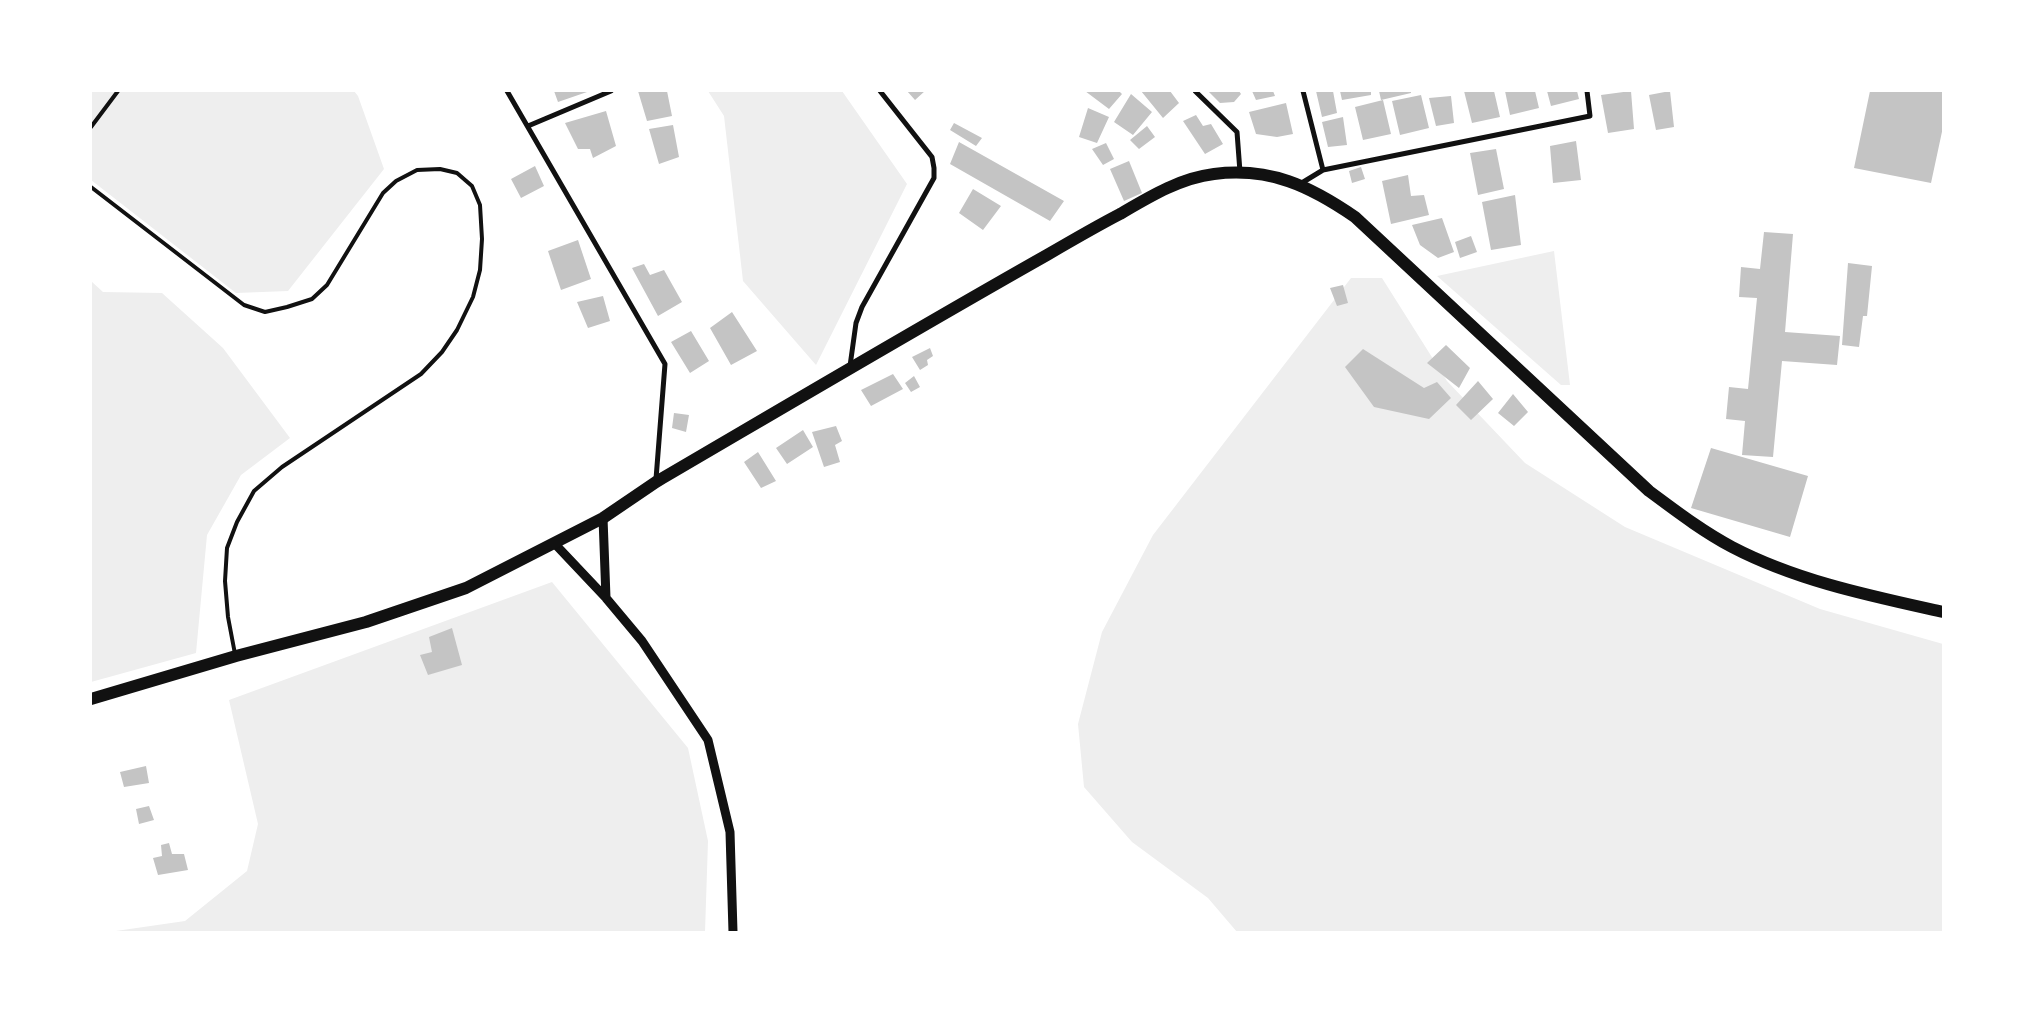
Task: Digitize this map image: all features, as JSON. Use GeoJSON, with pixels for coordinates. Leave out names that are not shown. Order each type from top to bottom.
{"type":"FeatureCollection","features":[{"type":"Feature","properties":{"kind":"main road"},"geometry":{"type":"LineString","coordinates":[[91,699],[236,656],[366,622],[466,588],[603,518],[656,482],[1008,276],[1165,189],[1190,179],[1214,174],[1240,173],[1262,175],[1300,184],[1326,197],[1355,217],[1649,491],[1691,522],[1732,547],[1791,573],[1864,595],[1943,612]]}},
{"type":"Feature","properties":{"kind":"street"},"geometry":{"type":"LineString","coordinates":[[508,91],[665,364],[656,482]]}},
{"type":"Feature","properties":{"kind":"street"},"geometry":{"type":"LineString","coordinates":[[528,126],[611,91]]}},
{"type":"Feature","properties":{"kind":"street"},"geometry":{"type":"LineString","coordinates":[[850,369],[856,323],[862,307],[934,178],[932,157],[880,91]]}},
{"type":"Feature","properties":{"kind":"street"},"geometry":{"type":"LineString","coordinates":[[1195,91],[1237,132],[1240,173]]}},
{"type":"Feature","properties":{"kind":"street"},"geometry":{"type":"LineString","coordinates":[[1303,91],[1323,170]]}},
{"type":"Feature","properties":{"kind":"street"},"geometry":{"type":"LineString","coordinates":[[1300,184],[1323,170],[1590,116],[1587,91]]}},
{"type":"Feature","properties":{"kind":"street"},"geometry":{"type":"LineString","coordinates":[[603,518],[606,598]]}},
{"type":"Feature","properties":{"kind":"street"},"geometry":{"type":"LineString","coordinates":[[555,544],[606,598],[642,641],[708,740],[730,832],[733,932]]}},
{"type":"Feature","properties":{"kind":"lane"},"geometry":{"type":"LineString","coordinates":[[91,128],[118,91]]}},
{"type":"Feature","properties":{"kind":"lane"},"geometry":{"type":"LineString","coordinates":[[91,187],[244,305],[265,312],[288,308],[312,299],[326,285],[383,193],[396,181],[418,170],[440,169],[457,173],[472,186],[480,205],[482,239],[480,270],[473,297],[457,330],[442,352],[421,374],[282,467],[254,490],[237,522],[227,548],[225,581],[228,617],[236,656]]}},
{"type":"Feature","properties":{"kind":"shaded area"},"geometry":{"type":"Polygon","coordinates":[[[91,91],[354,91],[358,96],[384,169],[288,291],[236,293],[91,180],[91,91]]]}},
{"type":"Feature","properties":{"kind":"shaded area"},"geometry":{"type":"Polygon","coordinates":[[[708,91],[842,91],[907,184],[816,365],[743,281],[724,116],[708,91]]]}},
{"type":"Feature","properties":{"kind":"shaded area"},"geometry":{"type":"Polygon","coordinates":[[[1554,251],[1570,385],[1561,385],[1437,276],[1554,251]]]}},
{"type":"Feature","properties":{"kind":"shaded area"},"geometry":{"type":"Polygon","coordinates":[[[1351,278],[1382,278],[1447,381],[1525,463],[1625,527],[1820,609],[1943,644],[1943,932],[1237,932],[1208,898],[1132,842],[1084,787],[1078,724],[1102,632],[1153,535],[1351,278]]]}},
{"type":"Feature","properties":{"kind":"shaded area"},"geometry":{"type":"Polygon","coordinates":[[[91,281],[103,292],[162,293],[223,348],[290,438],[241,475],[207,535],[196,653],[91,682],[91,281]]]}},
{"type":"Feature","properties":{"kind":"shaded area"},"geometry":{"type":"Polygon","coordinates":[[[552,582],[688,748],[708,841],[705,932],[109,932],[185,921],[247,871],[258,824],[229,700],[552,582]]]}},
{"type":"Feature","properties":{"kind":"building"},"geometry":{"type":"Polygon","coordinates":[[[554,91],[587,91],[587,92],[558,102],[554,91]]]}},
{"type":"Feature","properties":{"kind":"building"},"geometry":{"type":"Polygon","coordinates":[[[638,91],[667,91],[672,116],[647,121],[638,91]]]}},
{"type":"Feature","properties":{"kind":"building"},"geometry":{"type":"Polygon","coordinates":[[[907,91],[925,91],[915,100],[907,91]]]}},
{"type":"Feature","properties":{"kind":"building"},"geometry":{"type":"Polygon","coordinates":[[[1085,91],[1119,91],[1122,94],[1109,109],[1085,91]]]}},
{"type":"Feature","properties":{"kind":"building"},"geometry":{"type":"Polygon","coordinates":[[[1141,91],[1170,91],[1179,103],[1163,118],[1141,91]]]}},
{"type":"Feature","properties":{"kind":"building"},"geometry":{"type":"Polygon","coordinates":[[[1208,91],[1239,91],[1241,94],[1234,102],[1220,103],[1208,91]]]}},
{"type":"Feature","properties":{"kind":"building"},"geometry":{"type":"Polygon","coordinates":[[[1252,91],[1273,91],[1275,96],[1256,100],[1252,91]]]}},
{"type":"Feature","properties":{"kind":"building"},"geometry":{"type":"Polygon","coordinates":[[[1316,91],[1333,91],[1337,113],[1322,117],[1316,91]]]}},
{"type":"Feature","properties":{"kind":"building"},"geometry":{"type":"Polygon","coordinates":[[[1340,91],[1371,91],[1371,95],[1342,100],[1340,91]]]}},
{"type":"Feature","properties":{"kind":"building"},"geometry":{"type":"Polygon","coordinates":[[[1379,91],[1411,91],[1411,93],[1381,100],[1379,91]]]}},
{"type":"Feature","properties":{"kind":"building"},"geometry":{"type":"Polygon","coordinates":[[[1464,91],[1494,91],[1500,117],[1472,123],[1464,91]]]}},
{"type":"Feature","properties":{"kind":"building"},"geometry":{"type":"Polygon","coordinates":[[[1505,91],[1535,91],[1539,108],[1510,115],[1505,91]]]}},
{"type":"Feature","properties":{"kind":"building"},"geometry":{"type":"Polygon","coordinates":[[[1547,91],[1577,91],[1579,99],[1551,106],[1547,91]]]}},
{"type":"Feature","properties":{"kind":"building"},"geometry":{"type":"Polygon","coordinates":[[[1631,91],[1634,129],[1608,133],[1601,95],[1631,91]]]}},
{"type":"Feature","properties":{"kind":"building"},"geometry":{"type":"Polygon","coordinates":[[[1670,91],[1674,127],[1656,130],[1649,95],[1670,91]]]}},
{"type":"Feature","properties":{"kind":"building"},"geometry":{"type":"Polygon","coordinates":[[[1870,91],[1943,91],[1943,127],[1931,183],[1854,168],[1870,91]]]}},
{"type":"Feature","properties":{"kind":"building"},"geometry":{"type":"Polygon","coordinates":[[[1131,94],[1152,112],[1133,135],[1114,122],[1131,94]]]}},
{"type":"Feature","properties":{"kind":"building"},"geometry":{"type":"Polygon","coordinates":[[[1421,95],[1429,128],[1400,135],[1392,101],[1421,95]]]}},
{"type":"Feature","properties":{"kind":"building"},"geometry":{"type":"Polygon","coordinates":[[[1451,96],[1454,123],[1436,126],[1429,98],[1451,96]]]}},
{"type":"Feature","properties":{"kind":"building"},"geometry":{"type":"Polygon","coordinates":[[[1383,100],[1391,134],[1363,140],[1355,107],[1383,100]]]}},
{"type":"Feature","properties":{"kind":"building"},"geometry":{"type":"Polygon","coordinates":[[[1286,103],[1293,134],[1277,137],[1256,134],[1249,112],[1286,103]]]}},
{"type":"Feature","properties":{"kind":"building"},"geometry":{"type":"Polygon","coordinates":[[[1088,108],[1109,117],[1097,143],[1079,137],[1088,108]]]}},
{"type":"Feature","properties":{"kind":"building"},"geometry":{"type":"Polygon","coordinates":[[[606,111],[616,146],[593,158],[590,149],[578,149],[565,123],[606,111]]]}},
{"type":"Feature","properties":{"kind":"building"},"geometry":{"type":"Polygon","coordinates":[[[1196,115],[1203,126],[1211,124],[1223,144],[1205,154],[1183,121],[1196,115]]]}},
{"type":"Feature","properties":{"kind":"building"},"geometry":{"type":"Polygon","coordinates":[[[1343,117],[1347,145],[1328,147],[1322,122],[1343,117]]]}},
{"type":"Feature","properties":{"kind":"building"},"geometry":{"type":"Polygon","coordinates":[[[954,123],[982,138],[976,146],[950,130],[954,123]]]}},
{"type":"Feature","properties":{"kind":"building"},"geometry":{"type":"Polygon","coordinates":[[[673,125],[679,157],[659,164],[649,129],[673,125]]]}},
{"type":"Feature","properties":{"kind":"building"},"geometry":{"type":"Polygon","coordinates":[[[1147,126],[1155,137],[1139,149],[1130,140],[1147,126]]]}},
{"type":"Feature","properties":{"kind":"building"},"geometry":{"type":"Polygon","coordinates":[[[1576,141],[1581,180],[1553,183],[1550,146],[1576,141]]]}},
{"type":"Feature","properties":{"kind":"building"},"geometry":{"type":"Polygon","coordinates":[[[959,142],[1064,201],[1050,221],[950,164],[959,142]]]}},
{"type":"Feature","properties":{"kind":"building"},"geometry":{"type":"Polygon","coordinates":[[[1106,143],[1114,159],[1103,165],[1092,149],[1106,143]]]}},
{"type":"Feature","properties":{"kind":"building"},"geometry":{"type":"Polygon","coordinates":[[[1496,149],[1504,189],[1478,195],[1470,153],[1496,149]]]}},
{"type":"Feature","properties":{"kind":"building"},"geometry":{"type":"Polygon","coordinates":[[[1129,161],[1142,193],[1124,201],[1110,169],[1129,161]]]}},
{"type":"Feature","properties":{"kind":"building"},"geometry":{"type":"Polygon","coordinates":[[[535,166],[544,186],[521,198],[511,179],[535,166]]]}},
{"type":"Feature","properties":{"kind":"building"},"geometry":{"type":"Polygon","coordinates":[[[1361,167],[1365,179],[1352,183],[1349,171],[1361,167]]]}},
{"type":"Feature","properties":{"kind":"building"},"geometry":{"type":"Polygon","coordinates":[[[1408,175],[1411,196],[1424,195],[1429,215],[1391,224],[1382,181],[1408,175]]]}},
{"type":"Feature","properties":{"kind":"building"},"geometry":{"type":"Polygon","coordinates":[[[973,189],[1001,206],[983,230],[959,213],[973,189]]]}},
{"type":"Feature","properties":{"kind":"building"},"geometry":{"type":"Polygon","coordinates":[[[1515,195],[1521,245],[1491,250],[1482,202],[1515,195]]]}},
{"type":"Feature","properties":{"kind":"building"},"geometry":{"type":"Polygon","coordinates":[[[1442,218],[1454,252],[1438,258],[1420,245],[1412,225],[1442,218]]]}},
{"type":"Feature","properties":{"kind":"building"},"geometry":{"type":"Polygon","coordinates":[[[1764,232],[1793,234],[1785,332],[1840,336],[1837,365],[1782,361],[1773,457],[1742,455],[1745,421],[1726,419],[1729,387],[1748,389],[1757,298],[1739,297],[1741,267],[1760,269],[1764,232]]]}},
{"type":"Feature","properties":{"kind":"building"},"geometry":{"type":"Polygon","coordinates":[[[1471,236],[1477,252],[1460,258],[1455,242],[1471,236]]]}},
{"type":"Feature","properties":{"kind":"building"},"geometry":{"type":"Polygon","coordinates":[[[578,240],[591,279],[561,290],[548,251],[578,240]]]}},
{"type":"Feature","properties":{"kind":"building"},"geometry":{"type":"Polygon","coordinates":[[[1848,263],[1872,266],[1867,316],[1863,316],[1859,347],[1842,345],[1848,263]]]}},
{"type":"Feature","properties":{"kind":"building"},"geometry":{"type":"Polygon","coordinates":[[[644,264],[650,275],[664,270],[682,302],[658,316],[632,268],[644,264]]]}},
{"type":"Feature","properties":{"kind":"building"},"geometry":{"type":"Polygon","coordinates":[[[1343,285],[1348,303],[1337,306],[1330,288],[1343,285]]]}},
{"type":"Feature","properties":{"kind":"building"},"geometry":{"type":"Polygon","coordinates":[[[603,296],[610,321],[588,328],[577,302],[603,296]]]}},
{"type":"Feature","properties":{"kind":"building"},"geometry":{"type":"Polygon","coordinates":[[[732,312],[757,351],[731,365],[710,328],[732,312]]]}},
{"type":"Feature","properties":{"kind":"building"},"geometry":{"type":"Polygon","coordinates":[[[691,331],[709,361],[690,373],[671,342],[691,331]]]}},
{"type":"Feature","properties":{"kind":"building"},"geometry":{"type":"Polygon","coordinates":[[[1446,345],[1470,368],[1459,388],[1427,363],[1446,345]]]}},
{"type":"Feature","properties":{"kind":"building"},"geometry":{"type":"Polygon","coordinates":[[[930,348],[933,356],[927,360],[928,365],[920,370],[912,357],[930,348]]]}},
{"type":"Feature","properties":{"kind":"building"},"geometry":{"type":"Polygon","coordinates":[[[1363,349],[1424,388],[1437,382],[1451,398],[1429,419],[1374,407],[1345,367],[1363,349]]]}},
{"type":"Feature","properties":{"kind":"building"},"geometry":{"type":"Polygon","coordinates":[[[893,374],[903,389],[871,406],[861,390],[893,374]]]}},
{"type":"Feature","properties":{"kind":"building"},"geometry":{"type":"Polygon","coordinates":[[[914,376],[920,387],[911,392],[905,383],[914,376]]]}},
{"type":"Feature","properties":{"kind":"building"},"geometry":{"type":"Polygon","coordinates":[[[1478,381],[1493,399],[1471,420],[1456,405],[1478,381]]]}},
{"type":"Feature","properties":{"kind":"building"},"geometry":{"type":"Polygon","coordinates":[[[1513,394],[1528,412],[1514,426],[1498,413],[1513,394]]]}},
{"type":"Feature","properties":{"kind":"building"},"geometry":{"type":"Polygon","coordinates":[[[674,413],[689,415],[686,432],[672,428],[674,413]]]}},
{"type":"Feature","properties":{"kind":"building"},"geometry":{"type":"Polygon","coordinates":[[[836,426],[842,441],[835,445],[840,462],[824,467],[812,432],[836,426]]]}},
{"type":"Feature","properties":{"kind":"building"},"geometry":{"type":"Polygon","coordinates":[[[803,430],[813,447],[787,464],[776,448],[803,430]]]}},
{"type":"Feature","properties":{"kind":"building"},"geometry":{"type":"Polygon","coordinates":[[[1711,448],[1808,476],[1790,537],[1691,508],[1711,448]]]}},
{"type":"Feature","properties":{"kind":"building"},"geometry":{"type":"Polygon","coordinates":[[[758,452],[776,481],[761,488],[744,462],[758,452]]]}},
{"type":"Feature","properties":{"kind":"building"},"geometry":{"type":"Polygon","coordinates":[[[452,628],[462,665],[428,675],[420,655],[432,652],[429,637],[452,628]]]}},
{"type":"Feature","properties":{"kind":"building"},"geometry":{"type":"Polygon","coordinates":[[[146,766],[149,783],[124,787],[120,772],[146,766]]]}},
{"type":"Feature","properties":{"kind":"building"},"geometry":{"type":"Polygon","coordinates":[[[149,806],[154,820],[139,824],[136,809],[149,806]]]}},
{"type":"Feature","properties":{"kind":"building"},"geometry":{"type":"Polygon","coordinates":[[[169,843],[172,854],[184,854],[188,870],[158,875],[153,858],[162,856],[161,845],[169,843]]]}}]}
